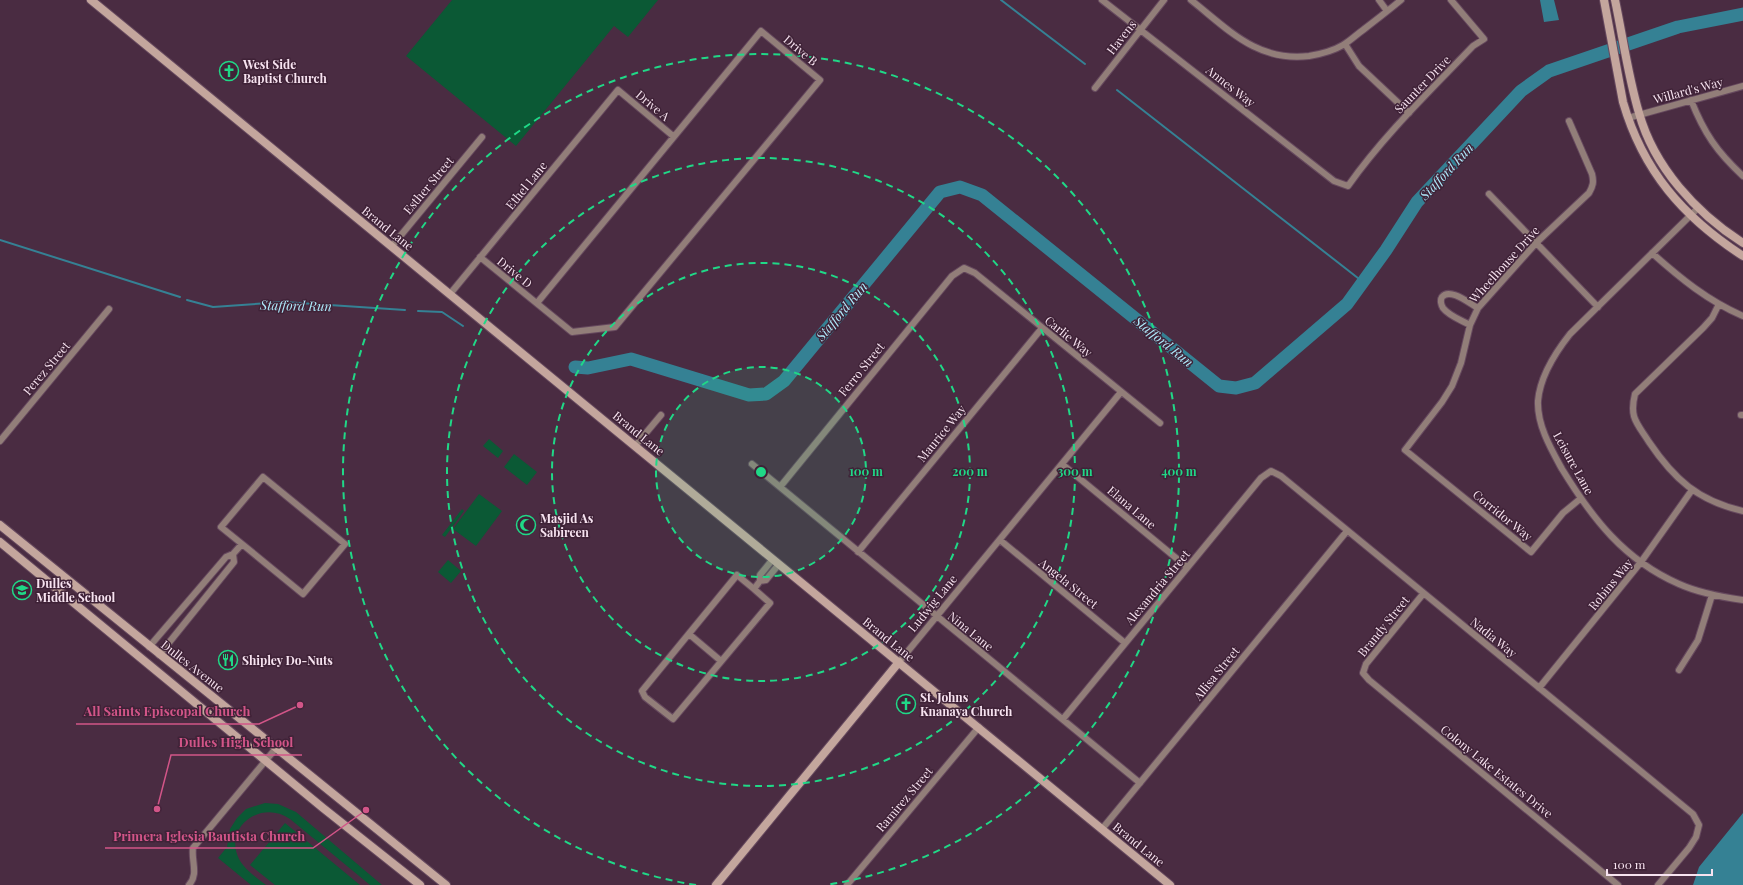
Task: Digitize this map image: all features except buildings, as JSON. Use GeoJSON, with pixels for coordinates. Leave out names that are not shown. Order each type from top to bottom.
{"type":"FeatureCollection","features":[{"type":"Feature","properties":{"kind":"street","name":"Brand Lane"},"geometry":{"type":"LineString","coordinates":[[91,0],[1170,885]]}},
{"type":"Feature","properties":{"kind":"street","name":"Annes Way"},"geometry":{"type":"LineString","coordinates":[[1102,0],[1334,181],[1348,186]]}},
{"type":"Feature","properties":{"kind":"street","name":"Havens"},"geometry":{"type":"LineString","coordinates":[[1095,88],[1164,0]]}},
{"type":"Feature","properties":{"kind":"street"},"geometry":{"type":"LineString","coordinates":[[1191,0],[1244,42],[1277,56],[1296,57],[1317,55],[1345,44],[1401,0]]}},
{"type":"Feature","properties":{"kind":"street"},"geometry":{"type":"LineString","coordinates":[[1379,0],[1387,11]]}},
{"type":"Feature","properties":{"kind":"street","name":"Saunter Drive"},"geometry":{"type":"LineString","coordinates":[[1348,186],[1371,155],[1409,113],[1473,46],[1484,39],[1451,0]]}},
{"type":"Feature","properties":{"kind":"street"},"geometry":{"type":"LineString","coordinates":[[1604,0],[1616,67],[1628,118],[1652,168],[1665,186],[1703,228],[1743,256]]}},
{"type":"Feature","properties":{"kind":"street"},"geometry":{"type":"LineString","coordinates":[[1616,0],[1627,64],[1639,115],[1647,134],[1662,162],[1686,195],[1698,208],[1743,243]]}},
{"type":"Feature","properties":{"kind":"street","name":"Drive B"},"geometry":{"type":"LineString","coordinates":[[761,31],[820,80],[615,328],[572,332],[537,303],[761,31]]}},
{"type":"Feature","properties":{"kind":"street"},"geometry":{"type":"LineString","coordinates":[[1345,44],[1359,66],[1409,113]]}},
{"type":"Feature","properties":{"kind":"street","name":"Willard's Way"},"geometry":{"type":"LineString","coordinates":[[1628,118],[1743,86]]}},
{"type":"Feature","properties":{"kind":"street","name":"Drive A"},"geometry":{"type":"LineString","coordinates":[[618,90],[673,136]]}},
{"type":"Feature","properties":{"kind":"street","name":"Ethel Lane"},"geometry":{"type":"LineString","coordinates":[[450,294],[618,90]]}},
{"type":"Feature","properties":{"kind":"street"},"geometry":{"type":"LineString","coordinates":[[1691,100],[1707,136],[1725,159],[1743,176]]}},
{"type":"Feature","properties":{"kind":"street","name":"Wheelhouse Drive"},"geometry":{"type":"LineString","coordinates":[[1405,450],[1439,407],[1452,386],[1461,363],[1470,325],[1478,308],[1537,242],[1589,194],[1593,187],[1594,180],[1592,174],[1568,121]]}},
{"type":"Feature","properties":{"kind":"street","name":"Esther Street"},"geometry":{"type":"LineString","coordinates":[[392,246],[482,137]]}},
{"type":"Feature","properties":{"kind":"street"},"geometry":{"type":"LineString","coordinates":[[1490,194],[1598,307]]}},
{"type":"Feature","properties":{"kind":"street","name":"Leisure Lane"},"geometry":{"type":"LineString","coordinates":[[1698,208],[1570,334],[1558,348],[1547,369],[1538,402],[1540,416],[1547,440],[1580,499],[1605,530],[1641,562],[1678,584],[1712,595],[1743,600]]}},
{"type":"Feature","properties":{"kind":"street"},"geometry":{"type":"LineString","coordinates":[[1652,253],[1684,281],[1719,304],[1743,316]]}},
{"type":"Feature","properties":{"kind":"street","name":"Drive D"},"geometry":{"type":"LineString","coordinates":[[480,258],[537,303]]}},
{"type":"Feature","properties":{"kind":"street","name":"Carlie Way"},"geometry":{"type":"LineString","coordinates":[[964,268],[975,273],[1160,422]]}},
{"type":"Feature","properties":{"kind":"street","name":"Ferro Street"},"geometry":{"type":"LineString","coordinates":[[780,486],[952,276],[964,268]]}},
{"type":"Feature","properties":{"kind":"street"},"geometry":{"type":"LineString","coordinates":[[1470,325],[1447,312],[1442,307],[1440,301],[1447,293],[1452,293],[1478,308]]}},
{"type":"Feature","properties":{"kind":"street"},"geometry":{"type":"LineString","coordinates":[[1719,304],[1712,318],[1704,328],[1635,394],[1632,405],[1633,417],[1663,463],[1678,479],[1692,490],[1710,500],[1728,508],[1743,511]]}},
{"type":"Feature","properties":{"kind":"street","name":"Perez Street"},"geometry":{"type":"LineString","coordinates":[[0,441],[109,309]]}},
{"type":"Feature","properties":{"kind":"street","name":"Maurice Way"},"geometry":{"type":"LineString","coordinates":[[858,552],[1042,328]]}},
{"type":"Feature","properties":{"kind":"street","name":"Ludwig Lane"},"geometry":{"type":"LineString","coordinates":[[716,885],[1121,392]]}},
{"type":"Feature","properties":{"kind":"street"},"geometry":{"type":"LineString","coordinates":[[635,446],[661,415]]}},
{"type":"Feature","properties":{"kind":"street","name":"Corridor Way"},"geometry":{"type":"LineString","coordinates":[[1405,450],[1531,552],[1563,513],[1580,499]]}},
{"type":"Feature","properties":{"kind":"street","name":"Nina Lane"},"geometry":{"type":"LineString","coordinates":[[752,464],[1140,783]]}},
{"type":"Feature","properties":{"kind":"street","name":"Elana Lane"},"geometry":{"type":"LineString","coordinates":[[1062,464],[1187,567]]}},
{"type":"Feature","properties":{"kind":"street","name":"Alexandria Street"},"geometry":{"type":"LineString","coordinates":[[1062,719],[1260,478],[1271,471]]}},
{"type":"Feature","properties":{"kind":"street","name":"Nadia Way"},"geometry":{"type":"LineString","coordinates":[[1271,471],[1281,476],[1693,814],[1699,825],[1696,837],[1689,848],[1658,885]]}},
{"type":"Feature","properties":{"kind":"street"},"geometry":{"type":"LineString","coordinates":[[263,477],[345,544],[303,594],[242,544],[221,527],[263,477]]}},
{"type":"Feature","properties":{"kind":"street","name":"Robins Way"},"geometry":{"type":"LineString","coordinates":[[1539,688],[1641,562],[1692,490]]}},
{"type":"Feature","properties":{"kind":"street","name":"Dulles Avenue"},"geometry":{"type":"LineString","coordinates":[[0,525],[149,647],[277,747],[446,885]]}},
{"type":"Feature","properties":{"kind":"street","name":"Allisa Street"},"geometry":{"type":"LineString","coordinates":[[1102,829],[1347,531]]}},
{"type":"Feature","properties":{"kind":"street","name":"Angela Street"},"geometry":{"type":"LineString","coordinates":[[1000,540],[1125,643]]}},
{"type":"Feature","properties":{"kind":"street"},"geometry":{"type":"LineString","coordinates":[[0,542],[420,885]]}},
{"type":"Feature","properties":{"kind":"street"},"geometry":{"type":"LineString","coordinates":[[149,647],[226,557],[233,554],[242,544]]}},
{"type":"Feature","properties":{"kind":"street"},"geometry":{"type":"LineString","coordinates":[[159,655],[234,562],[233,554]]}},
{"type":"Feature","properties":{"kind":"street"},"geometry":{"type":"LineString","coordinates":[[754,589],[760,581],[766,580],[776,561]]}},
{"type":"Feature","properties":{"kind":"street"},"geometry":{"type":"LineString","coordinates":[[737,575],[754,589],[770,602],[673,719],[645,697],[642,691],[737,575]]}},
{"type":"Feature","properties":{"kind":"street","name":"Brandy Street"},"geometry":{"type":"LineString","coordinates":[[1363,673],[1366,664],[1423,594]]}},
{"type":"Feature","properties":{"kind":"street"},"geometry":{"type":"LineString","coordinates":[[1679,670],[1698,640],[1712,595]]}},
{"type":"Feature","properties":{"kind":"street"},"geometry":{"type":"LineString","coordinates":[[689,634],[722,661]]}},
{"type":"Feature","properties":{"kind":"street","name":"Colony Lake Estates Drive"},"geometry":{"type":"LineString","coordinates":[[1363,673],[1369,680],[1618,885]]}},
{"type":"Feature","properties":{"kind":"street","name":"Ramirez Street"},"geometry":{"type":"LineString","coordinates":[[847,885],[979,728]]}},
{"type":"Feature","properties":{"kind":"street"},"geometry":{"type":"LineString","coordinates":[[189,885],[195,872],[192,856],[193,848],[277,747]]}},
{"type":"Feature","properties":{"kind":"green space"},"geometry":{"type":"Polygon","coordinates":[[[452,0],[658,0],[628,37],[614,26],[516,146],[406,56],[452,0]]]}},
{"type":"Feature","properties":{"kind":"green space"},"geometry":{"type":"Polygon","coordinates":[[[489,439],[503,451],[498,458],[483,446],[489,439]]]}},
{"type":"Feature","properties":{"kind":"green space"},"geometry":{"type":"Polygon","coordinates":[[[514,454],[537,472],[527,485],[504,467],[514,454]]]}},
{"type":"Feature","properties":{"kind":"green space"},"geometry":{"type":"Polygon","coordinates":[[[479,494],[502,511],[476,546],[453,529],[479,494]]]}},
{"type":"Feature","properties":{"kind":"green space"},"geometry":{"type":"Polygon","coordinates":[[[462,509],[464,511],[445,537],[442,535],[462,509]]]}},
{"type":"Feature","properties":{"kind":"green space"},"geometry":{"type":"Polygon","coordinates":[[[448,560],[461,571],[451,583],[438,572],[448,560]]]}},
{"type":"Feature","properties":{"kind":"green space"},"geometry":{"type":"Polygon","coordinates":[[[265,803],[278,804],[296,812],[382,885],[370,885],[290,819],[279,814],[268,812],[257,814],[248,820],[240,827],[236,836],[235,847],[241,863],[266,885],[251,885],[218,858],[227,847],[230,829],[237,818],[246,809],[265,803]]]}},
{"type":"Feature","properties":{"kind":"green space"},"geometry":{"type":"Polygon","coordinates":[[[285,823],[360,885],[275,885],[250,865],[285,823]]]}},
{"type":"Feature","properties":{"kind":"water"},"geometry":{"type":"Polygon","coordinates":[[[1540,0],[1554,0],[1559,20],[1544,22],[1540,0]]]}},
{"type":"Feature","properties":{"kind":"water"},"geometry":{"type":"Polygon","coordinates":[[[1743,813],[1743,885],[1693,885],[1699,867],[1743,813]]]}},
{"type":"Feature","properties":{"kind":"waterway"},"geometry":{"type":"LineString","coordinates":[[1001,0],[1085,64]]}},
{"type":"Feature","properties":{"kind":"waterway","name":"Stafford Run"},"geometry":{"type":"LineString","coordinates":[[575,367],[588,368],[631,359],[749,395],[766,394],[784,381],[940,192],[960,187],[982,195],[1219,386],[1236,388],[1255,383],[1347,304],[1386,250],[1417,202],[1521,91],[1549,71],[1678,27],[1743,14]]}},
{"type":"Feature","properties":{"kind":"waterway"},"geometry":{"type":"LineString","coordinates":[[1117,90],[1363,282]]}},
{"type":"Feature","properties":{"kind":"waterway","name":"Stafford Run"},"geometry":{"type":"LineString","coordinates":[[0,240],[180,297]]}},
{"type":"Feature","properties":{"kind":"waterway","name":"Stafford Run"},"geometry":{"type":"LineString","coordinates":[[187,300],[213,307],[284,302],[405,310]]}},
{"type":"Feature","properties":{"kind":"waterway","name":"Stafford Run"},"geometry":{"type":"LineString","coordinates":[[418,311],[442,312],[463,326]]}},
{"type":"Feature","properties":{"kind":"place","name":"West Side Baptist Church"},"geometry":{"type":"Point","coordinates":[229,71]}},
{"type":"Feature","properties":{"kind":"place","name":"Masjid As Sabireen"},"geometry":{"type":"Point","coordinates":[526,525]}},
{"type":"Feature","properties":{"kind":"place","name":"Dulles Middle School"},"geometry":{"type":"Point","coordinates":[22,590]}},
{"type":"Feature","properties":{"kind":"place","name":"Shipley Do-Nuts"},"geometry":{"type":"Point","coordinates":[228,660]}},
{"type":"Feature","properties":{"kind":"place","name":"St. Johns Knanaya Church"},"geometry":{"type":"Point","coordinates":[906,704]}},
{"type":"Feature","properties":{"kind":"place","name":"All Saints Episcopal Church"},"geometry":{"type":"Point","coordinates":[300,705]}},
{"type":"Feature","properties":{"kind":"place","name":"Dulles High School"},"geometry":{"type":"Point","coordinates":[157,809]}},
{"type":"Feature","properties":{"kind":"place","name":"Primera Iglesia Bautista Church"},"geometry":{"type":"Point","coordinates":[366,810]}}]}
